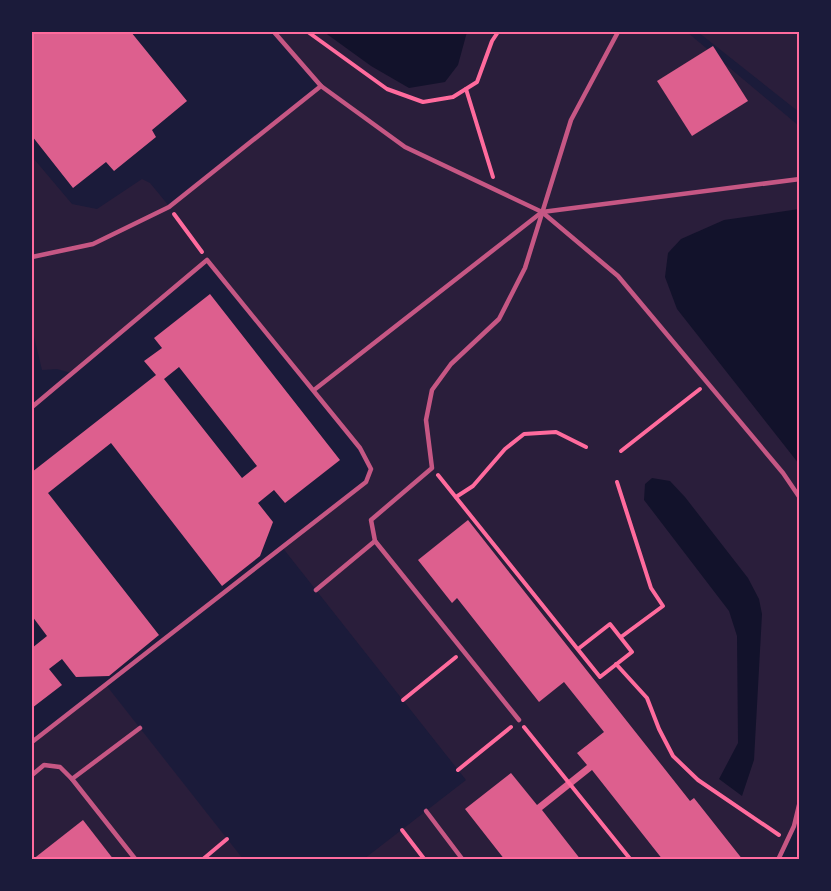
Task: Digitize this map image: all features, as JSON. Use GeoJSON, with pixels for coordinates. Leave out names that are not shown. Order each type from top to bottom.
{"type":"FeatureCollection","features":[{"type":"Feature","properties":{"kind":"lane"},"geometry":{"type":"LineString","coordinates":[[274,32],[321,86],[405,147],[542,212],[618,276],[783,473],[800,498]]}},
{"type":"Feature","properties":{"kind":"lane"},"geometry":{"type":"LineString","coordinates":[[519,720],[375,541],[371,520],[432,468],[426,420],[432,390],[451,364],[499,319],[525,268],[571,120],[618,32]]}},
{"type":"Feature","properties":{"kind":"lane"},"geometry":{"type":"LineString","coordinates":[[32,257],[93,244],[169,207],[321,86]]}},
{"type":"Feature","properties":{"kind":"lane"},"geometry":{"type":"LineString","coordinates":[[314,390],[542,212],[800,179]]}},
{"type":"Feature","properties":{"kind":"lane"},"geometry":{"type":"LineString","coordinates":[[32,407],[207,260],[360,448],[371,470],[366,482],[32,742]]}},
{"type":"Feature","properties":{"kind":"lane"},"geometry":{"type":"LineString","coordinates":[[316,590],[375,541]]}},
{"type":"Feature","properties":{"kind":"lane"},"geometry":{"type":"LineString","coordinates":[[72,779],[140,728]]}},
{"type":"Feature","properties":{"kind":"lane"},"geometry":{"type":"LineString","coordinates":[[32,775],[44,765],[60,767],[136,860]]}},
{"type":"Feature","properties":{"kind":"lane"},"geometry":{"type":"LineString","coordinates":[[778,860],[794,826],[800,801]]}},
{"type":"Feature","properties":{"kind":"lane"},"geometry":{"type":"LineString","coordinates":[[426,812],[463,860]]}},
{"type":"Feature","properties":{"kind":"path"},"geometry":{"type":"LineString","coordinates":[[308,32],[387,89],[423,102],[453,97],[477,82],[492,41],[498,32]]}},
{"type":"Feature","properties":{"kind":"path"},"geometry":{"type":"LineString","coordinates":[[465,89],[497,190]]}},
{"type":"Feature","properties":{"kind":"path"},"geometry":{"type":"LineString","coordinates":[[169,207],[207,260]]}},
{"type":"Feature","properties":{"kind":"path"},"geometry":{"type":"LineString","coordinates":[[621,451],[708,383]]}},
{"type":"Feature","properties":{"kind":"path"},"geometry":{"type":"LineString","coordinates":[[456,497],[473,486],[505,449],[524,434],[556,432],[586,447]]}},
{"type":"Feature","properties":{"kind":"path"},"geometry":{"type":"LineString","coordinates":[[432,468],[600,677],[632,652],[609,624],[578,649]]}},
{"type":"Feature","properties":{"kind":"path"},"geometry":{"type":"LineString","coordinates":[[617,482],[651,588],[663,606],[621,638]]}},
{"type":"Feature","properties":{"kind":"path"},"geometry":{"type":"LineString","coordinates":[[403,700],[463,651]]}},
{"type":"Feature","properties":{"kind":"path"},"geometry":{"type":"LineString","coordinates":[[616,664],[647,698],[659,729],[674,756],[698,780],[787,841]]}},
{"type":"Feature","properties":{"kind":"path"},"geometry":{"type":"LineString","coordinates":[[458,770],[519,720],[631,860]]}},
{"type":"Feature","properties":{"kind":"path"},"geometry":{"type":"LineString","coordinates":[[402,830],[425,860]]}},
{"type":"Feature","properties":{"kind":"path"},"geometry":{"type":"LineString","coordinates":[[202,860],[227,839]]}},
{"type":"Feature","properties":{"kind":"shaded area"},"geometry":{"type":"Polygon","coordinates":[[[274,32],[687,32],[799,126],[800,801],[794,826],[778,859],[364,859],[466,780],[282,547],[366,481],[371,469],[361,448],[207,260],[71,373],[57,369],[42,370],[32,328],[32,159],[72,204],[97,209],[142,179],[150,183],[169,206],[320,86],[274,32]]]}},
{"type":"Feature","properties":{"kind":"shaded area"},"geometry":{"type":"Polygon","coordinates":[[[324,32],[467,32],[458,65],[445,82],[409,88],[371,66],[324,32]]]}},
{"type":"Feature","properties":{"kind":"shaded area"},"geometry":{"type":"Polygon","coordinates":[[[698,32],[799,32],[799,112],[698,32]]]}},
{"type":"Feature","properties":{"kind":"shaded area"},"geometry":{"type":"Polygon","coordinates":[[[800,209],[799,464],[677,309],[665,277],[668,253],[681,239],[724,220],[800,209]]]}},
{"type":"Feature","properties":{"kind":"shaded area"},"geometry":{"type":"Polygon","coordinates":[[[652,478],[670,481],[685,497],[748,578],[759,599],[762,614],[754,760],[742,796],[719,779],[738,743],[737,636],[729,611],[644,500],[645,484],[652,478]]]}},
{"type":"Feature","properties":{"kind":"shaded area"},"geometry":{"type":"Polygon","coordinates":[[[106,685],[243,859],[32,860],[32,742],[106,685]]]}},
{"type":"Feature","properties":{"kind":"building"},"geometry":{"type":"Polygon","coordinates":[[[32,32],[131,32],[187,101],[152,130],[156,137],[114,171],[106,162],[73,188],[32,136],[32,32]]]}},
{"type":"Feature","properties":{"kind":"building"},"geometry":{"type":"Polygon","coordinates":[[[713,46],[748,101],[692,136],[657,81],[713,46]]]}},
{"type":"Feature","properties":{"kind":"building"},"geometry":{"type":"Polygon","coordinates":[[[210,294],[340,460],[285,503],[274,490],[258,503],[273,522],[260,556],[222,586],[111,443],[48,493],[159,635],[109,676],[76,677],[62,659],[49,669],[62,685],[32,708],[32,648],[47,636],[32,616],[32,472],[156,375],[144,361],[162,348],[154,338],[210,294]],[[179,367],[164,379],[242,478],[257,466],[179,367]]]}},
{"type":"Feature","properties":{"kind":"building"},"geometry":{"type":"Polygon","coordinates":[[[468,520],[690,801],[694,798],[743,860],[663,860],[592,770],[542,810],[581,860],[505,860],[465,809],[511,773],[537,805],[587,765],[577,753],[604,732],[564,682],[539,702],[457,598],[452,603],[418,560],[468,520]]]}},
{"type":"Feature","properties":{"kind":"building"},"geometry":{"type":"Polygon","coordinates":[[[83,820],[114,860],[32,860],[83,820]]]}}]}
